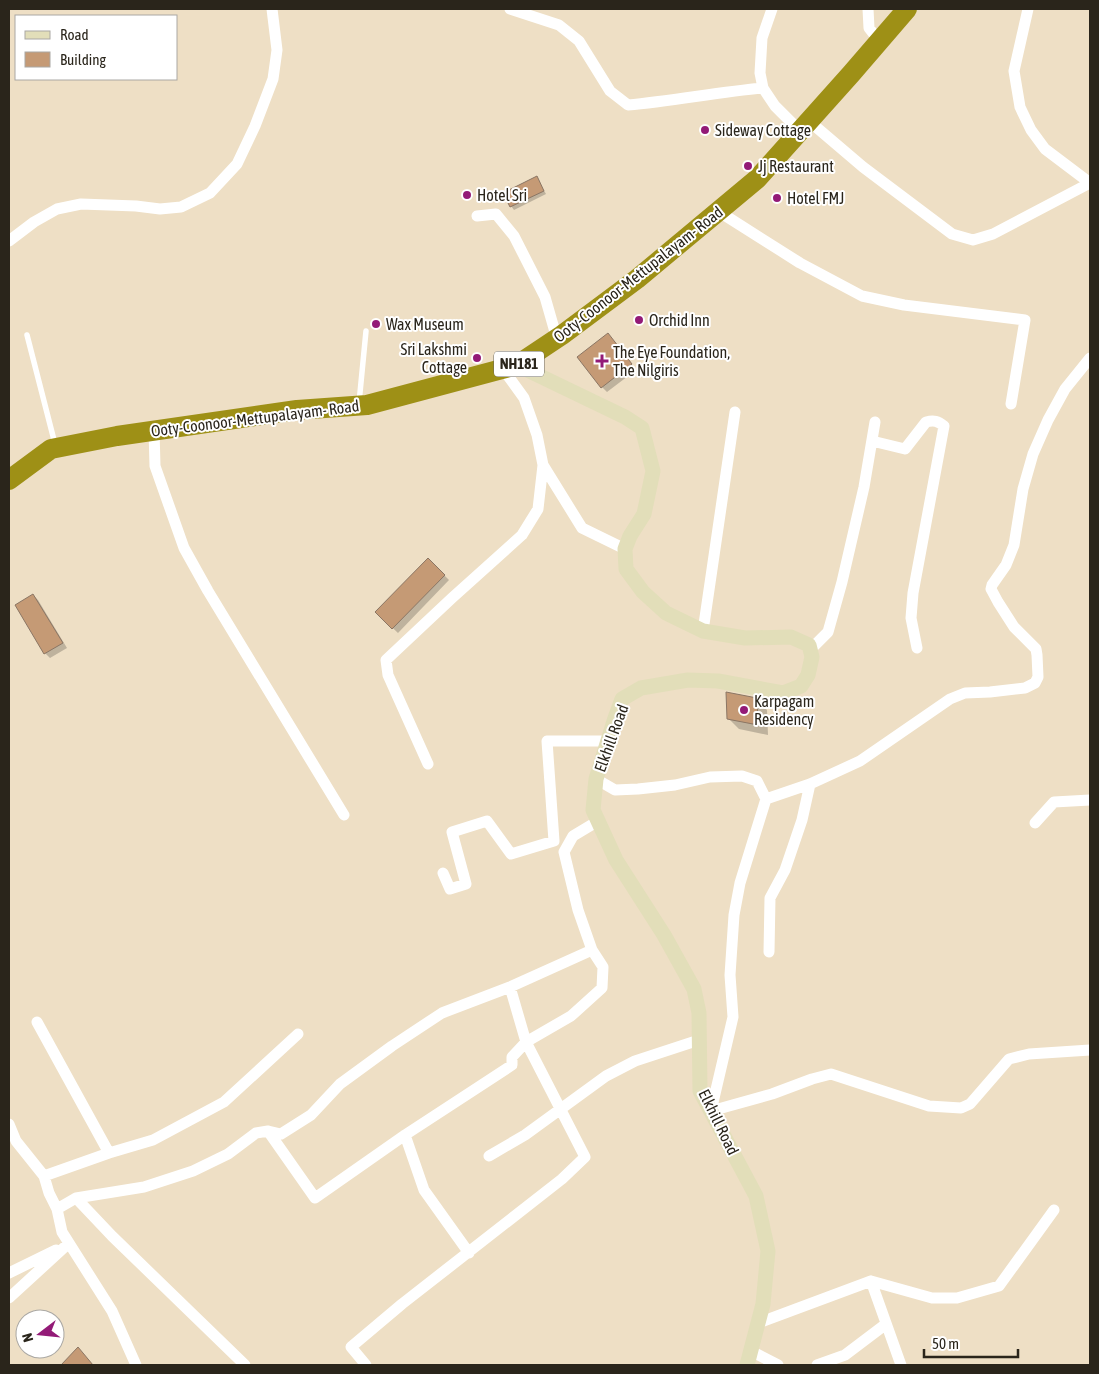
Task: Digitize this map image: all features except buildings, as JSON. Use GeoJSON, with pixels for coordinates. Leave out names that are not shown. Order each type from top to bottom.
{"type":"FeatureCollection","features":[{"type":"Feature","properties":{"kind":"highway","name":"Ooty-Coonoor-Mettupalayam- Road"},"geometry":{"type":"LineString","coordinates":[[9,480],[56,448],[154,430],[297,410],[367,405],[510,367],[557,339],[637,279],[757,179],[907,9]]}},
{"type":"Feature","properties":{"kind":"street"},"geometry":{"type":"LineString","coordinates":[[9,241],[34,222],[57,209],[81,204],[160,209],[174,208],[181,207],[210,193],[237,164],[255,126],[273,79],[277,50],[272,9]]}},
{"type":"Feature","properties":{"kind":"street"},"geometry":{"type":"LineString","coordinates":[[510,9],[558,25],[579,41],[610,91],[628,105],[763,88]]}},
{"type":"Feature","properties":{"kind":"street"},"geometry":{"type":"LineString","coordinates":[[772,9],[762,38],[760,72],[763,88],[775,106],[863,167],[952,234],[974,240],[993,234],[1090,183],[1045,149],[1031,130],[1020,107],[1014,71],[1028,9]]}},
{"type":"Feature","properties":{"kind":"street"},"geometry":{"type":"LineString","coordinates":[[868,9],[869,28],[879,40]]}},
{"type":"Feature","properties":{"kind":"street"},"geometry":{"type":"LineString","coordinates":[[718,211],[800,263],[862,296],[904,305],[1025,320],[1011,404]]}},
{"type":"Feature","properties":{"kind":"street"},"geometry":{"type":"LineString","coordinates":[[477,216],[496,214],[514,236],[545,297],[557,339]]}},
{"type":"Feature","properties":{"kind":"street"},"geometry":{"type":"LineString","coordinates":[[766,799],[810,784],[860,761],[950,699],[965,693],[1025,688],[1035,683],[1038,677],[1038,655],[1036,649],[1014,627],[998,602],[992,585],[1006,565],[1014,545],[1023,489],[1033,454],[1064,389],[1090,358]]}},
{"type":"Feature","properties":{"kind":"street"},"geometry":{"type":"LineString","coordinates":[[428,764],[388,675],[386,660],[522,536],[538,509],[543,465],[537,435],[524,398],[510,367]]}},
{"type":"Feature","properties":{"kind":"street"},"geometry":{"type":"LineString","coordinates":[[510,367],[625,417],[642,428],[653,471],[644,514],[630,536],[625,549],[626,569],[643,592],[666,613],[703,631],[745,638],[791,637],[809,645],[810,650],[828,632],[842,582],[864,487],[875,422]]}},
{"type":"Feature","properties":{"kind":"street"},"geometry":{"type":"LineString","coordinates":[[703,631],[735,412]]}},
{"type":"Feature","properties":{"kind":"street"},"geometry":{"type":"LineString","coordinates":[[872,441],[905,448],[926,422],[939,422],[944,426],[913,593],[912,618],[917,648]]}},
{"type":"Feature","properties":{"kind":"street"},"geometry":{"type":"LineString","coordinates":[[154,430],[155,466],[184,548],[213,600],[344,815]]}},
{"type":"Feature","properties":{"kind":"street"},"geometry":{"type":"LineString","coordinates":[[543,465],[582,528],[625,549]]}},
{"type":"Feature","properties":{"kind":"street","name":"Elkhill Road"},"geometry":{"type":"LineString","coordinates":[[749,1358],[763,1304],[768,1251],[756,1196],[700,1091],[699,1013],[694,989],[664,935],[616,860],[593,810],[596,779],[622,699],[641,688],[688,680],[718,681],[783,693],[801,686],[808,675],[812,657],[810,650]]}},
{"type":"Feature","properties":{"kind":"street"},"geometry":{"type":"LineString","coordinates":[[443,873],[450,889],[466,884],[452,832],[488,821],[511,854],[554,841],[547,741],[608,741]]}},
{"type":"Feature","properties":{"kind":"street"},"geometry":{"type":"LineString","coordinates":[[596,779],[615,790],[623,790],[675,785],[710,777],[742,776],[757,781],[766,799],[740,883],[735,907],[730,975],[733,1017],[711,1111],[772,1094],[831,1074],[929,1106],[961,1108],[970,1104],[1009,1060],[1029,1054],[1090,1050]]}},
{"type":"Feature","properties":{"kind":"street"},"geometry":{"type":"LineString","coordinates":[[769,952],[770,898],[785,870],[802,820],[810,784]]}},
{"type":"Feature","properties":{"kind":"street"},"geometry":{"type":"LineString","coordinates":[[1035,823],[1054,802],[1090,800]]}},
{"type":"Feature","properties":{"kind":"street"},"geometry":{"type":"LineString","coordinates":[[268,1130],[315,1198],[405,1135],[512,1065],[512,1056],[526,1042],[571,1016],[602,988],[603,967],[592,950],[578,910],[564,852],[573,836],[598,821]]}},
{"type":"Feature","properties":{"kind":"street"},"geometry":{"type":"LineString","coordinates":[[57,1209],[76,1198],[144,1187],[192,1171],[228,1154],[256,1133],[268,1130],[281,1134],[311,1115],[340,1084],[442,1013],[510,987],[592,950]]}},
{"type":"Feature","properties":{"kind":"street"},"geometry":{"type":"LineString","coordinates":[[366,1365],[351,1347],[402,1304],[562,1179],[586,1157],[526,1042],[510,987]]}},
{"type":"Feature","properties":{"kind":"street"},"geometry":{"type":"LineString","coordinates":[[37,1022],[110,1153]]}},
{"type":"Feature","properties":{"kind":"street"},"geometry":{"type":"LineString","coordinates":[[44,1176],[153,1140],[224,1102],[298,1034]]}},
{"type":"Feature","properties":{"kind":"street"},"geometry":{"type":"LineString","coordinates":[[489,1156],[525,1135],[606,1076],[620,1068],[635,1061],[699,1040]]}},
{"type":"Feature","properties":{"kind":"street"},"geometry":{"type":"LineString","coordinates":[[9,1124],[16,1141],[44,1176],[49,1193],[57,1209],[62,1232],[112,1311],[136,1365]]}},
{"type":"Feature","properties":{"kind":"street"},"geometry":{"type":"LineString","coordinates":[[405,1135],[424,1190],[469,1253]]}},
{"type":"Feature","properties":{"kind":"street"},"geometry":{"type":"LineString","coordinates":[[76,1198],[112,1236],[245,1365]]}},
{"type":"Feature","properties":{"kind":"street"},"geometry":{"type":"LineString","coordinates":[[758,1323],[871,1281],[932,1298],[957,1298],[999,1286],[1054,1210]]}},
{"type":"Feature","properties":{"kind":"street"},"geometry":{"type":"LineString","coordinates":[[9,1273],[69,1243]]}},
{"type":"Feature","properties":{"kind":"street"},"geometry":{"type":"LineString","coordinates":[[9,1298],[69,1243]]}},
{"type":"Feature","properties":{"kind":"street"},"geometry":{"type":"LineString","coordinates":[[871,1281],[901,1365]]}},
{"type":"Feature","properties":{"kind":"street"},"geometry":{"type":"LineString","coordinates":[[817,1365],[845,1355],[886,1324]]}},
{"type":"Feature","properties":{"kind":"street"},"geometry":{"type":"LineString","coordinates":[[749,1358],[778,1365]]}},
{"type":"Feature","properties":{"kind":"lane"},"geometry":{"type":"LineString","coordinates":[[359,405],[366,331]]}},
{"type":"Feature","properties":{"kind":"lane"},"geometry":{"type":"LineString","coordinates":[[27,335],[56,448]]}},
{"type":"Feature","properties":{"kind":"place","name":"Sideway Cottage"},"geometry":{"type":"Point","coordinates":[705,130]}},
{"type":"Feature","properties":{"kind":"place","name":"Jj Restaurant"},"geometry":{"type":"Point","coordinates":[748,166]}},
{"type":"Feature","properties":{"kind":"place","name":"Hotel Sri"},"geometry":{"type":"Point","coordinates":[467,195]}},
{"type":"Feature","properties":{"kind":"place","name":"Hotel FMJ"},"geometry":{"type":"Point","coordinates":[777,198]}},
{"type":"Feature","properties":{"kind":"place","name":"Orchid Inn"},"geometry":{"type":"Point","coordinates":[639,320]}},
{"type":"Feature","properties":{"kind":"place","name":"Wax Museum"},"geometry":{"type":"Point","coordinates":[376,324]}},
{"type":"Feature","properties":{"kind":"place","name":"Sri Lakshmi Cottage"},"geometry":{"type":"Point","coordinates":[477,358]}},
{"type":"Feature","properties":{"kind":"place","name":"The Eye Foundation, The Nilgiris"},"geometry":{"type":"Point","coordinates":[602,361]}},
{"type":"Feature","properties":{"kind":"place","name":"Karpagam Residency"},"geometry":{"type":"Point","coordinates":[744,710]}}]}
